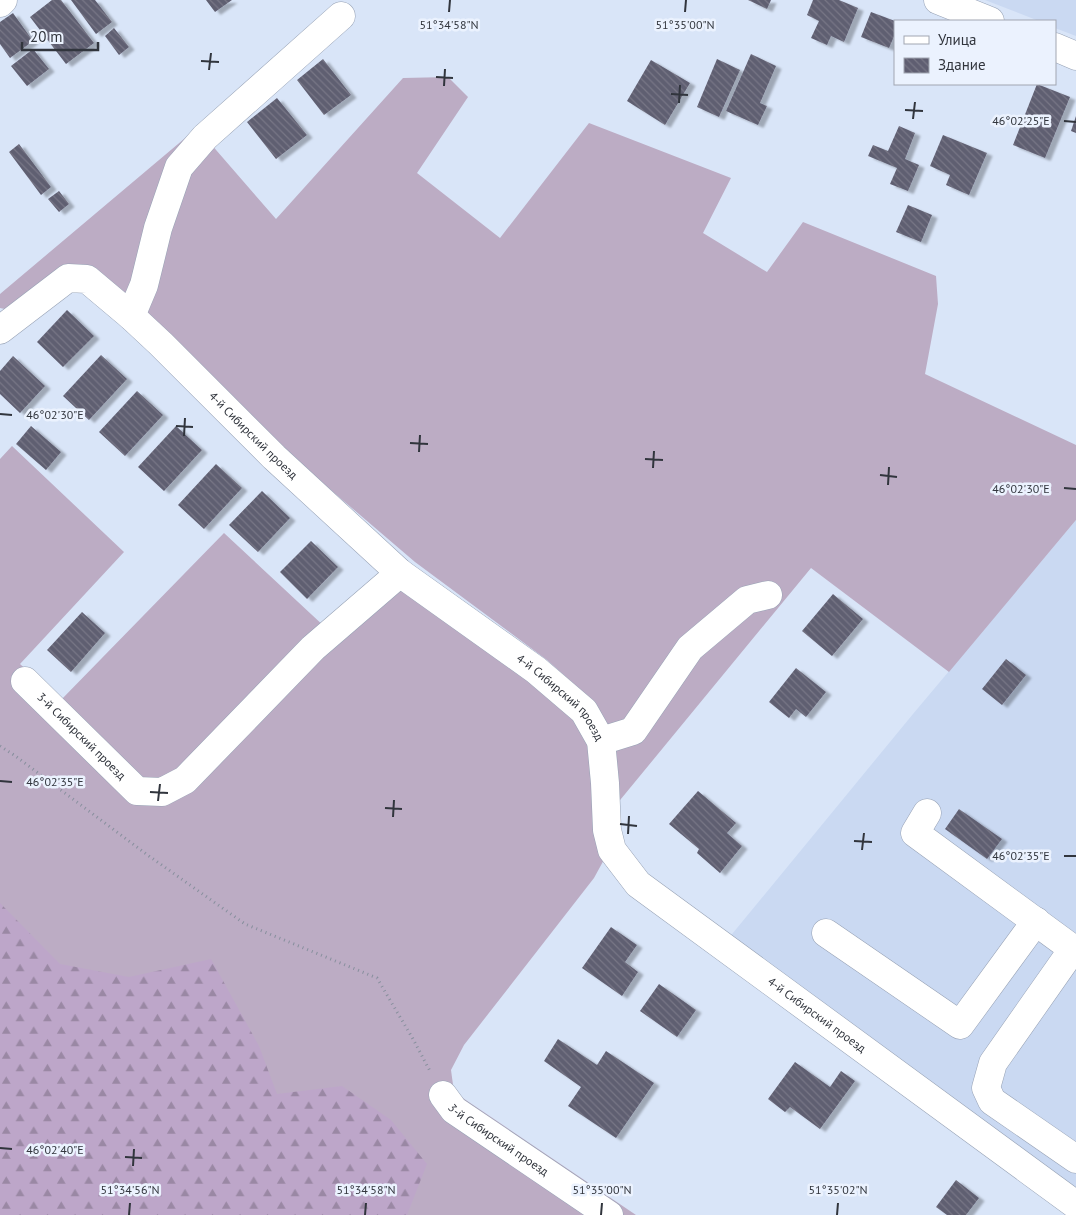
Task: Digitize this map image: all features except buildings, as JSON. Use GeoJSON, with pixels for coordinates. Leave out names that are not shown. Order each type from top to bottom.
{"type":"FeatureCollection","features":[{"type":"Feature","properties":{"kind":"street"},"geometry":{"type":"LineString","coordinates":[[938,0],[988,20]]}},
{"type":"Feature","properties":{"kind":"street"},"geometry":{"type":"LineString","coordinates":[[132,316],[144,285],[158,228],[179,167],[205,137],[341,16]]}},
{"type":"Feature","properties":{"kind":"street"},"geometry":{"type":"LineString","coordinates":[[1056,47],[1076,56]]}},
{"type":"Feature","properties":{"kind":"street","name":"4-й Сибирский проезд"},"geometry":{"type":"LineString","coordinates":[[0,330],[68,278],[87,279],[132,316],[274,458],[400,573],[536,670],[584,711],[601,741],[607,830],[612,850],[638,884],[1076,1205]]}},
{"type":"Feature","properties":{"kind":"street","name":"3-й Сибирский проезд"},"geometry":{"type":"LineString","coordinates":[[25,681],[137,791],[162,792],[185,780],[313,648],[400,573]]}},
{"type":"Feature","properties":{"kind":"street"},"geometry":{"type":"LineString","coordinates":[[601,741],[633,731],[690,648],[747,600],[768,595]]}},
{"type":"Feature","properties":{"kind":"street"},"geometry":{"type":"LineString","coordinates":[[927,813],[915,832],[1073,949],[994,1063],[986,1088],[992,1101],[1076,1159]]}},
{"type":"Feature","properties":{"kind":"street"},"geometry":{"type":"LineString","coordinates":[[826,933],[960,1025],[1036,921]]}},
{"type":"Feature","properties":{"kind":"street","name":"3-й Сибирский проезд"},"geometry":{"type":"LineString","coordinates":[[443,1095],[454,1110],[609,1215]]}},
{"type":"Feature","properties":{"kind":"path"},"geometry":{"type":"LineString","coordinates":[[0,746],[245,924],[377,978],[443,1095]]}},
{"type":"Feature","properties":{"kind":"shaded area"},"geometry":{"type":"Polygon","coordinates":[[[985,0],[1076,0],[1076,36],[1056,28],[1056,20],[1036,20],[985,0]]]}},
{"type":"Feature","properties":{"kind":"shaded area"},"geometry":{"type":"Polygon","coordinates":[[[448,77],[468,97],[417,173],[500,238],[589,123],[731,178],[703,233],[767,272],[803,222],[936,276],[938,304],[925,374],[1076,445],[1076,520],[949,672],[811,568],[616,805],[594,702],[547,660],[415,562],[284,450],[94,273],[14,311],[0,308],[0,294],[197,128],[276,219],[403,78],[448,77]]]}},
{"type":"Feature","properties":{"kind":"shaded area"},"geometry":{"type":"Polygon","coordinates":[[[12,446],[124,552],[20,664],[60,701],[224,533],[326,628],[382,573],[529,681],[572,718],[590,748],[606,856],[594,878],[464,1045],[451,1070],[454,1092],[636,1215],[0,1215],[0,459],[12,446]]]}},
{"type":"Feature","properties":{"kind":"shaded area"},"geometry":{"type":"Polygon","coordinates":[[[1076,520],[1076,1195],[728,939],[1076,520]]]}},
{"type":"Feature","properties":{"kind":"green space"},"geometry":{"type":"Polygon","coordinates":[[[0,903],[60,964],[129,977],[211,959],[259,1046],[277,1094],[342,1086],[391,1120],[427,1164],[407,1215],[0,1215],[0,903]]]}}]}
